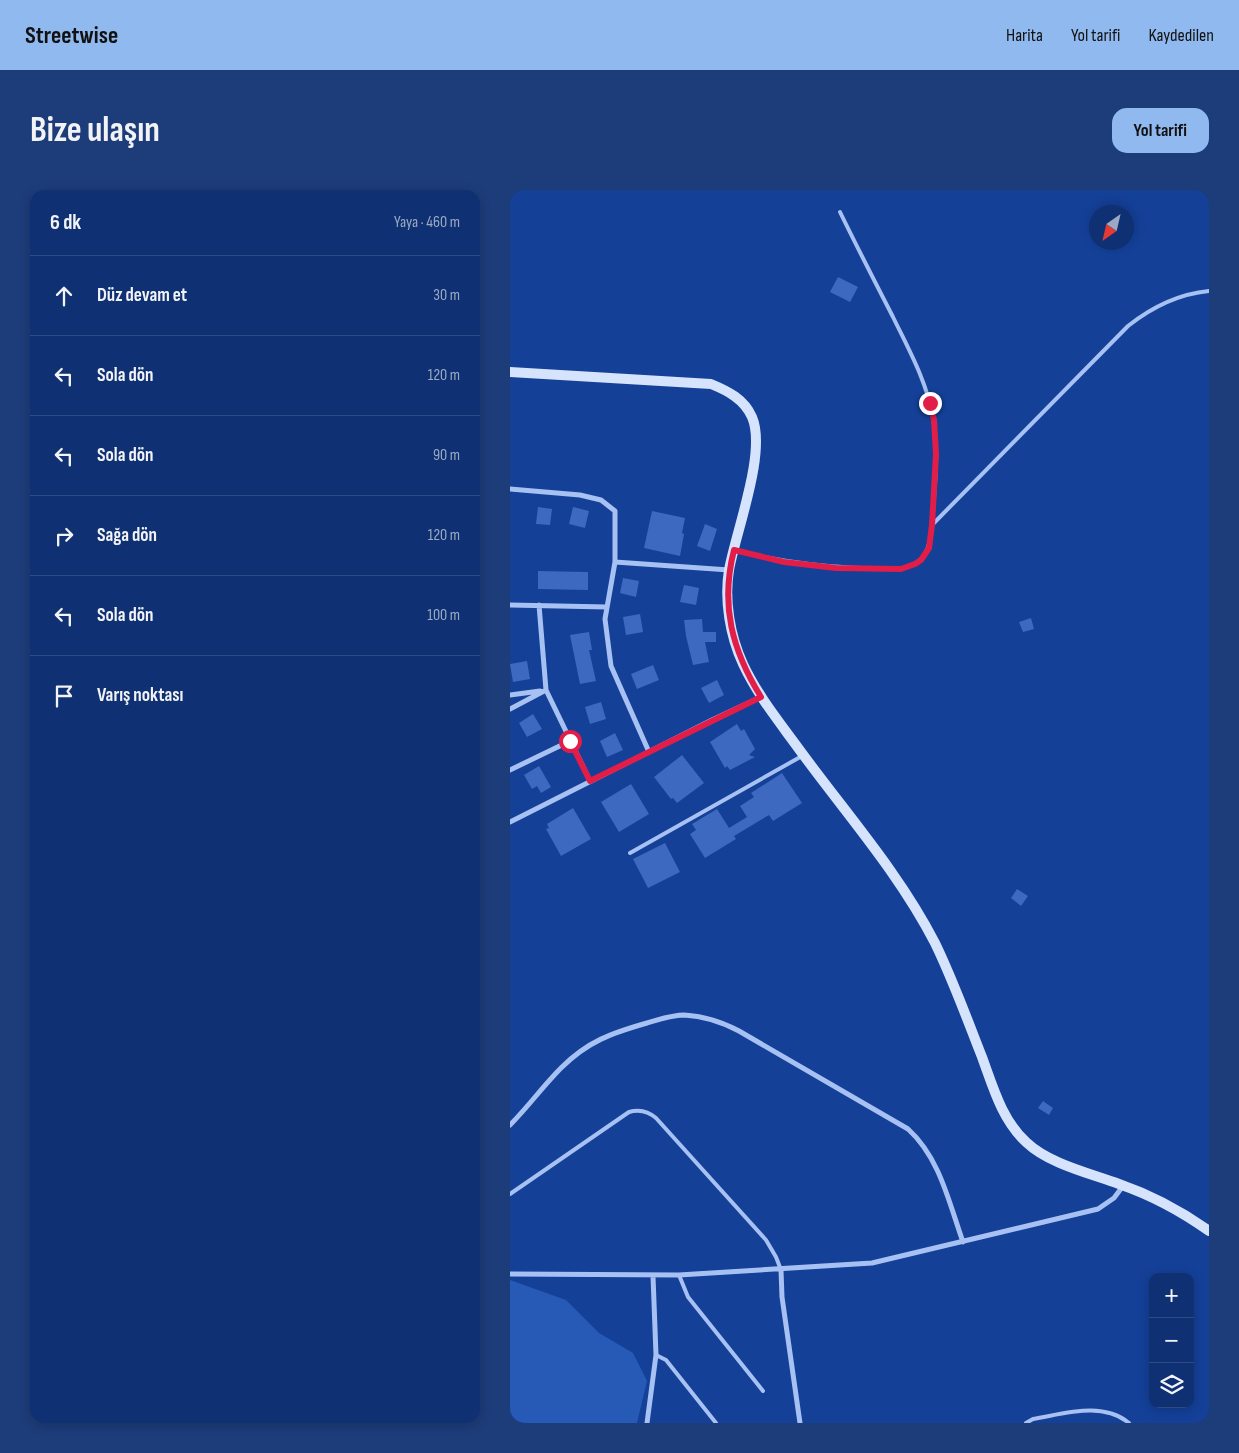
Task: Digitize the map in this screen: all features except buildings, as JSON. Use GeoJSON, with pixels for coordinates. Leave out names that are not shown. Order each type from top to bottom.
{"type":"FeatureCollection","features":[{"type":"Feature","properties":{"kind":"street"},"geometry":{"type":"LineString","coordinates":[[510,372],[711,384],[726,390],[746,406],[755,428],[755,440],[750,483],[729,570],[728,604],[734,641],[749,677],[761,697],[904,889],[920,915],[948,972],[1000,1104],[1016,1131],[1026,1142],[1050,1158],[1123,1185],[1172,1208],[1209,1231]]}},
{"type":"Feature","properties":{"kind":"street"},"geometry":{"type":"LineString","coordinates":[[510,489],[580,495],[601,500],[615,511],[615,562],[604,619],[611,666],[649,752]]}},
{"type":"Feature","properties":{"kind":"street"},"geometry":{"type":"LineString","coordinates":[[615,562],[729,570]]}},
{"type":"Feature","properties":{"kind":"street"},"geometry":{"type":"LineString","coordinates":[[510,605],[607,606]]}},
{"type":"Feature","properties":{"kind":"street"},"geometry":{"type":"LineString","coordinates":[[539,605],[546,690],[590,781]]}},
{"type":"Feature","properties":{"kind":"street"},"geometry":{"type":"LineString","coordinates":[[510,695],[546,690]]}},
{"type":"Feature","properties":{"kind":"street"},"geometry":{"type":"LineString","coordinates":[[510,709],[546,690]]}},
{"type":"Feature","properties":{"kind":"street"},"geometry":{"type":"LineString","coordinates":[[510,822],[761,697]]}},
{"type":"Feature","properties":{"kind":"street"},"geometry":{"type":"LineString","coordinates":[[510,770],[570,741]]}},
{"type":"Feature","properties":{"kind":"street"},"geometry":{"type":"LineString","coordinates":[[510,1125],[561,1068],[603,1037],[614,1032],[671,1016],[683,1015],[708,1018],[724,1023],[739,1031],[908,1129],[924,1145],[935,1163],[963,1242]]}},
{"type":"Feature","properties":{"kind":"street"},"geometry":{"type":"LineString","coordinates":[[510,1274],[653,1276],[781,1270],[872,1263],[1098,1209],[1114,1198],[1123,1185]]}},
{"type":"Feature","properties":{"kind":"street"},"geometry":{"type":"LineString","coordinates":[[781,1270],[782,1296],[800,1423]]}},
{"type":"Feature","properties":{"kind":"street"},"geometry":{"type":"LineString","coordinates":[[648,1423],[656,1355],[653,1276]]}},
{"type":"Feature","properties":{"kind":"lane"},"geometry":{"type":"LineString","coordinates":[[734,550],[775,560],[810,565],[901,569],[915,564],[929,548],[932,525],[936,437],[926,388],[914,360],[840,212]]}},
{"type":"Feature","properties":{"kind":"lane"},"geometry":{"type":"LineString","coordinates":[[932,525],[1128,326],[1150,310],[1166,302],[1193,293],[1209,291]]}},
{"type":"Feature","properties":{"kind":"lane"},"geometry":{"type":"LineString","coordinates":[[630,853],[804,755]]}},
{"type":"Feature","properties":{"kind":"lane"},"geometry":{"type":"LineString","coordinates":[[510,1194],[629,1112],[637,1110],[647,1112],[656,1118],[766,1240],[781,1270]]}},
{"type":"Feature","properties":{"kind":"lane"},"geometry":{"type":"LineString","coordinates":[[679,1275],[688,1297],[763,1391]]}},
{"type":"Feature","properties":{"kind":"lane"},"geometry":{"type":"LineString","coordinates":[[656,1355],[666,1360],[716,1423]]}},
{"type":"Feature","properties":{"kind":"lane"},"geometry":{"type":"LineString","coordinates":[[1026,1423],[1034,1419],[1091,1410],[1118,1415],[1129,1423]]}},
{"type":"Feature","properties":{"kind":"shaded area"},"geometry":{"type":"Polygon","coordinates":[[[510,1280],[566,1300],[599,1333],[633,1353],[647,1381],[637,1423],[510,1423],[510,1280]]]}},
{"type":"Feature","properties":{"kind":"route"},"geometry":{"type":"LineString","coordinates":[[570,741],[590,781],[761,697],[741,659],[734,641],[730,622],[728,585],[729,570],[734,550],[784,562],[836,568],[901,569],[921,560],[929,548],[932,525],[936,437],[930,403]]}}]}
